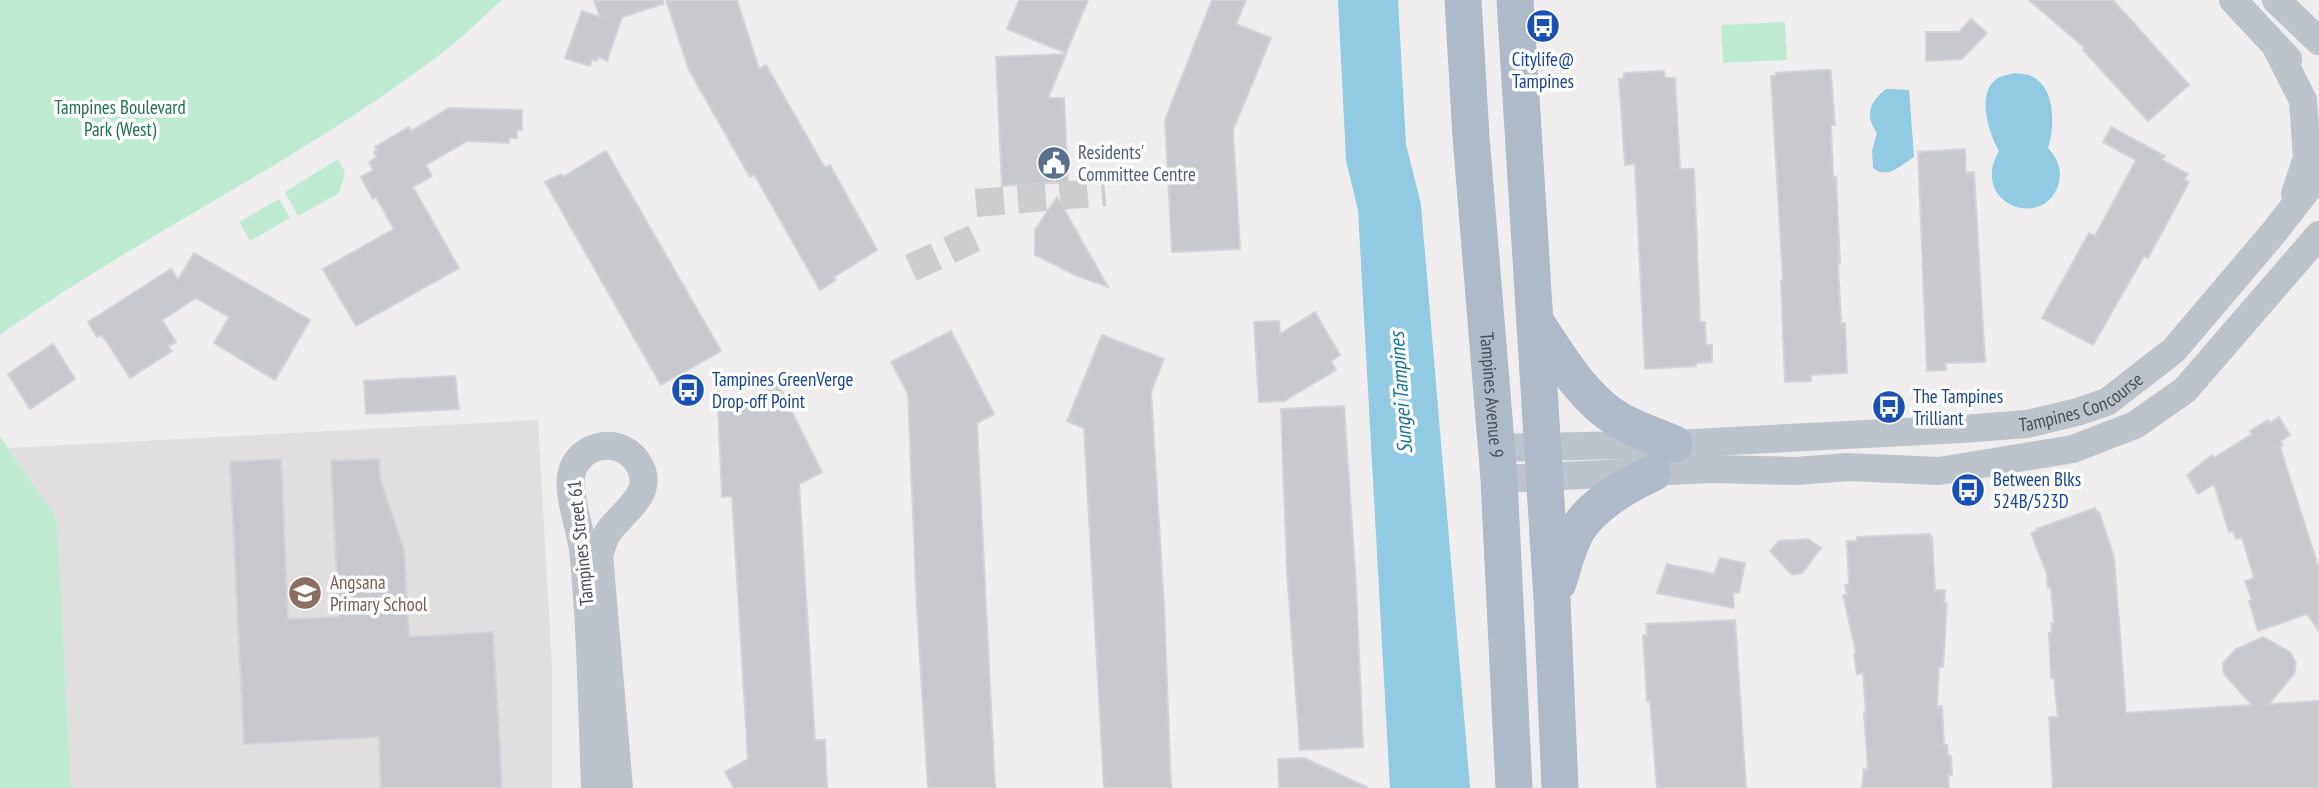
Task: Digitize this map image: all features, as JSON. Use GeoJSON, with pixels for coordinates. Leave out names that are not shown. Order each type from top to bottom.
{"type":"FeatureCollection","features":[{"type":"Feature","properties":{"kind":"main road","name":"Tampines Avenue 9"},"geometry":{"type":"LineString","coordinates":[[1463,0],[1497,463],[1514,788]]}},
{"type":"Feature","properties":{"kind":"main road"},"geometry":{"type":"LineString","coordinates":[[1515,0],[1552,599],[1560,788]]}},
{"type":"Feature","properties":{"kind":"main road"},"geometry":{"type":"LineString","coordinates":[[1533,319],[1593,400],[1618,419],[1674,444]]}},
{"type":"Feature","properties":{"kind":"main road"},"geometry":{"type":"LineString","coordinates":[[1552,599],[1576,531],[1591,513],[1623,487],[1653,473]]}},
{"type":"Feature","properties":{"kind":"street"},"geometry":{"type":"LineString","coordinates":[[2233,0],[2319,91]]}},
{"type":"Feature","properties":{"kind":"street"},"geometry":{"type":"LineString","coordinates":[[2282,6],[2319,24]]}},
{"type":"Feature","properties":{"kind":"street"},"geometry":{"type":"LineString","coordinates":[[2282,6],[2319,41]]}},
{"type":"Feature","properties":{"kind":"street"},"geometry":{"type":"LineString","coordinates":[[2276,47],[2303,100],[2307,158],[2299,186],[2276,231]]}},
{"type":"Feature","properties":{"kind":"street","name":"Tampines Concourse"},"geometry":{"type":"LineString","coordinates":[[1497,463],[1543,462],[1674,444],[2027,424],[2107,402],[2174,350],[2276,231],[2319,174]]}},
{"type":"Feature","properties":{"kind":"street","name":"Tampines Concourse"},"geometry":{"type":"LineString","coordinates":[[1543,462],[1653,473],[1711,469],[1796,471],[1848,467],[1939,471],[2073,449],[2135,425],[2185,390],[2316,241]]}},
{"type":"Feature","properties":{"kind":"street","name":"Tampines Street 61"},"geometry":{"type":"LineString","coordinates":[[595,788],[586,596],[571,477],[584,453],[614,439],[640,467],[643,479],[637,503],[607,533],[599,555],[619,788]]}},
{"type":"Feature","properties":{"kind":"shaded area","name":"Angsana Primary School"},"geometry":{"type":"Polygon","coordinates":[[[538,420],[552,667],[552,788],[71,788],[57,519],[9,448],[538,420]]]}},
{"type":"Feature","properties":{"kind":"green space","name":"Tampines Boulevard Park (West)"},"geometry":{"type":"Polygon","coordinates":[[[0,0],[502,0],[447,49],[394,88],[282,160],[111,262],[0,335],[0,0]]]}},
{"type":"Feature","properties":{"kind":"green space"},"geometry":{"type":"Polygon","coordinates":[[[1785,22],[1787,60],[1723,63],[1721,25],[1785,22]]]}},
{"type":"Feature","properties":{"kind":"green space"},"geometry":{"type":"Polygon","coordinates":[[[338,159],[345,172],[339,193],[298,216],[285,192],[338,159]]]}},
{"type":"Feature","properties":{"kind":"green space"},"geometry":{"type":"Polygon","coordinates":[[[279,199],[290,218],[250,241],[239,222],[279,199]]]}},
{"type":"Feature","properties":{"kind":"green space"},"geometry":{"type":"Polygon","coordinates":[[[0,436],[57,519],[71,788],[0,788],[0,436]]]}},
{"type":"Feature","properties":{"kind":"water"},"geometry":{"type":"Polygon","coordinates":[[[2014,73],[2031,76],[2045,89],[2052,108],[2048,148],[2056,159],[2060,172],[2052,197],[2040,206],[2027,208],[2013,206],[2001,198],[1994,186],[1992,170],[1999,151],[1986,113],[1987,93],[1991,84],[2000,77],[2014,73]]]}},
{"type":"Feature","properties":{"kind":"water"},"geometry":{"type":"Polygon","coordinates":[[[1886,89],[1909,90],[1914,157],[1894,170],[1883,172],[1873,168],[1872,150],[1877,133],[1870,115],[1876,99],[1886,89]]]}},
{"type":"Feature","properties":{"kind":"building"},"geometry":{"type":"Polygon","coordinates":[[[594,0],[663,0],[663,4],[622,17],[607,61],[598,57],[597,61],[592,59],[590,66],[565,58],[582,11],[600,17],[594,0]]]}},
{"type":"Feature","properties":{"kind":"building"},"geometry":{"type":"Polygon","coordinates":[[[666,0],[737,0],[759,69],[766,65],[825,168],[830,165],[877,250],[834,277],[836,280],[820,290],[754,174],[750,177],[689,70],[666,0]]]}},
{"type":"Feature","properties":{"kind":"building"},"geometry":{"type":"Polygon","coordinates":[[[1019,0],[1088,0],[1066,53],[1007,29],[1019,0]]]}},
{"type":"Feature","properties":{"kind":"building"},"geometry":{"type":"Polygon","coordinates":[[[1212,0],[1246,0],[1236,24],[1271,38],[1233,130],[1240,249],[1172,252],[1165,120],[1212,0]]]}},
{"type":"Feature","properties":{"kind":"building"},"geometry":{"type":"Polygon","coordinates":[[[2029,0],[2113,0],[2189,85],[2148,121],[2083,50],[2085,48],[2029,0]]]}},
{"type":"Feature","properties":{"kind":"building"},"geometry":{"type":"Polygon","coordinates":[[[1971,19],[1987,33],[1962,59],[1926,61],[1926,32],[1959,32],[1971,19]]]}},
{"type":"Feature","properties":{"kind":"building"},"geometry":{"type":"Polygon","coordinates":[[[1066,54],[1048,98],[1064,98],[1068,182],[1002,186],[996,57],[1066,54]]]}},
{"type":"Feature","properties":{"kind":"building"},"geometry":{"type":"Polygon","coordinates":[[[1830,70],[1831,75],[1835,125],[1831,125],[1833,177],[1836,177],[1841,323],[1845,323],[1847,373],[1811,375],[1811,381],[1785,382],[1783,281],[1771,76],[1777,75],[1776,73],[1830,70]]]}},
{"type":"Feature","properties":{"kind":"building"},"geometry":{"type":"Polygon","coordinates":[[[1664,71],[1665,78],[1675,78],[1680,169],[1694,169],[1700,322],[1705,322],[1706,345],[1712,345],[1712,362],[1696,363],[1696,366],[1645,369],[1635,164],[1625,165],[1619,79],[1624,78],[1624,73],[1664,71]]]}},
{"type":"Feature","properties":{"kind":"building"},"geometry":{"type":"Polygon","coordinates":[[[449,108],[522,110],[522,130],[517,130],[517,138],[509,138],[509,143],[467,141],[426,165],[432,176],[413,187],[459,268],[356,326],[323,269],[394,229],[361,177],[373,170],[369,162],[377,157],[375,147],[409,127],[411,131],[449,108]]]}},
{"type":"Feature","properties":{"kind":"building"},"geometry":{"type":"Polygon","coordinates":[[[2111,127],[2165,156],[2162,160],[2188,174],[2184,180],[2189,182],[2148,258],[2144,256],[2093,345],[2042,318],[2089,233],[2095,236],[2136,160],[2103,142],[2111,127]]]}},
{"type":"Feature","properties":{"kind":"building"},"geometry":{"type":"Polygon","coordinates":[[[1965,149],[1966,173],[1974,172],[1985,362],[1945,363],[1946,370],[1927,371],[1918,152],[1965,149]]]}},
{"type":"Feature","properties":{"kind":"building"},"geometry":{"type":"Polygon","coordinates":[[[606,151],[721,351],[661,385],[545,182],[561,174],[563,177],[606,151]]]}},
{"type":"Feature","properties":{"kind":"building"},"geometry":{"type":"Polygon","coordinates":[[[1057,197],[1108,287],[1075,275],[1035,255],[1035,230],[1057,197]]]}},
{"type":"Feature","properties":{"kind":"building"},"geometry":{"type":"Polygon","coordinates":[[[194,253],[310,320],[275,380],[214,343],[229,317],[196,298],[162,320],[176,342],[168,346],[172,351],[130,378],[107,342],[101,335],[97,337],[88,322],[171,269],[178,280],[194,253]]]}},
{"type":"Feature","properties":{"kind":"building"},"geometry":{"type":"Polygon","coordinates":[[[1315,312],[1340,355],[1331,361],[1336,370],[1284,401],[1259,402],[1254,322],[1279,321],[1280,334],[1315,312]]]}},
{"type":"Feature","properties":{"kind":"building"},"geometry":{"type":"Polygon","coordinates":[[[951,331],[994,414],[977,423],[995,788],[928,788],[908,394],[891,362],[951,331]]]}},
{"type":"Feature","properties":{"kind":"building"},"geometry":{"type":"Polygon","coordinates":[[[1102,335],[1164,359],[1151,392],[1164,606],[1171,788],[1104,788],[1084,428],[1067,421],[1102,335]]]}},
{"type":"Feature","properties":{"kind":"building"},"geometry":{"type":"Polygon","coordinates":[[[53,344],[75,379],[30,409],[8,374],[53,344]]]}},
{"type":"Feature","properties":{"kind":"building"},"geometry":{"type":"Polygon","coordinates":[[[455,376],[459,409],[366,414],[364,381],[455,376]]]}},
{"type":"Feature","properties":{"kind":"building"},"geometry":{"type":"Polygon","coordinates":[[[778,384],[822,472],[799,484],[815,740],[825,740],[827,788],[734,788],[725,772],[748,759],[732,496],[722,497],[718,403],[744,402],[778,384]]]}},
{"type":"Feature","properties":{"kind":"building"},"geometry":{"type":"Polygon","coordinates":[[[1344,406],[1363,747],[1300,750],[1287,571],[1281,409],[1344,406]]]}},
{"type":"Feature","properties":{"kind":"building"},"geometry":{"type":"Polygon","coordinates":[[[2279,417],[2290,435],[2281,441],[2283,445],[2280,447],[2319,569],[2319,631],[2307,614],[2258,631],[2245,581],[2254,578],[2242,537],[2236,539],[2233,531],[2229,532],[2214,484],[2198,494],[2187,475],[2212,455],[2214,458],[2252,434],[2250,431],[2279,417]]]}},
{"type":"Feature","properties":{"kind":"building"},"geometry":{"type":"Polygon","coordinates":[[[281,459],[288,619],[339,617],[331,461],[379,459],[380,479],[404,550],[409,637],[493,632],[502,788],[381,788],[379,737],[244,744],[230,462],[281,459]]]}},
{"type":"Feature","properties":{"kind":"building"},"geometry":{"type":"Polygon","coordinates":[[[2095,508],[2099,512],[2114,557],[2126,713],[2252,705],[2224,674],[2223,663],[2236,649],[2263,637],[2290,652],[2296,663],[2294,674],[2269,704],[2319,701],[2319,788],[2053,788],[2049,717],[2058,717],[2054,678],[2051,678],[2049,633],[2052,633],[2051,623],[2054,623],[2051,588],[2048,588],[2047,574],[2031,533],[2095,508]]]}},
{"type":"Feature","properties":{"kind":"building"},"geometry":{"type":"Polygon","coordinates":[[[1930,534],[1935,590],[1945,590],[1944,603],[1947,603],[1943,667],[1939,667],[1937,707],[1942,706],[1944,745],[1947,745],[1948,756],[1951,756],[1952,775],[1948,775],[1949,788],[1862,788],[1864,769],[1868,770],[1866,712],[1863,673],[1857,674],[1856,652],[1843,595],[1847,595],[1845,585],[1849,585],[1847,541],[1857,541],[1857,537],[1930,534]]]}},
{"type":"Feature","properties":{"kind":"building"},"geometry":{"type":"Polygon","coordinates":[[[1808,539],[1821,548],[1802,573],[1792,575],[1770,551],[1779,541],[1808,539]]]}},
{"type":"Feature","properties":{"kind":"building"},"geometry":{"type":"Polygon","coordinates":[[[1720,558],[1745,563],[1739,593],[1733,592],[1734,608],[1657,593],[1667,564],[1714,574],[1720,558]]]}},
{"type":"Feature","properties":{"kind":"building"},"geometry":{"type":"Polygon","coordinates":[[[1735,620],[1746,788],[1657,788],[1650,701],[1647,701],[1643,635],[1647,635],[1646,624],[1735,620]]]}},
{"type":"Feature","properties":{"kind":"building"},"geometry":{"type":"Polygon","coordinates":[[[1304,758],[1369,788],[1279,788],[1278,759],[1304,758]]]}},
{"type":"Feature","properties":{"kind":"waterway"},"geometry":{"type":"LineString","coordinates":[[1350,0],[1358,159],[1370,209],[1402,788]]}},
{"type":"Feature","properties":{"kind":"waterway","name":"Sungei Tampines"},"geometry":{"type":"LineString","coordinates":[[1369,0],[1378,156],[1390,214],[1426,788]]}},
{"type":"Feature","properties":{"kind":"waterway"},"geometry":{"type":"LineString","coordinates":[[1386,0],[1394,146],[1409,206],[1458,788]]}},
{"type":"Feature","properties":{"kind":"tunnel"},"geometry":{"type":"LineString","coordinates":[[976,203],[1105,192]]}},
{"type":"Feature","properties":{"kind":"tunnel"},"geometry":{"type":"LineString","coordinates":[[911,268],[979,236]]}},
{"type":"Feature","properties":{"kind":"place","name":"Citylife@ Tampines"},"geometry":{"type":"Point","coordinates":[1543,26]}},
{"type":"Feature","properties":{"kind":"place","name":"Residents' Committee Centre"},"geometry":{"type":"Point","coordinates":[1054,163]}},
{"type":"Feature","properties":{"kind":"place","name":"Tampines GreenVerge Drop-off Point"},"geometry":{"type":"Point","coordinates":[688,390]}},
{"type":"Feature","properties":{"kind":"place","name":"The Tampines Trilliant"},"geometry":{"type":"Point","coordinates":[1889,407]}},
{"type":"Feature","properties":{"kind":"place","name":"Between Blks 524B/523D"},"geometry":{"type":"Point","coordinates":[1968,490]}},
{"type":"Feature","properties":{"kind":"place","name":"Angsana Primary School"},"geometry":{"type":"Point","coordinates":[305,593]}}]}
